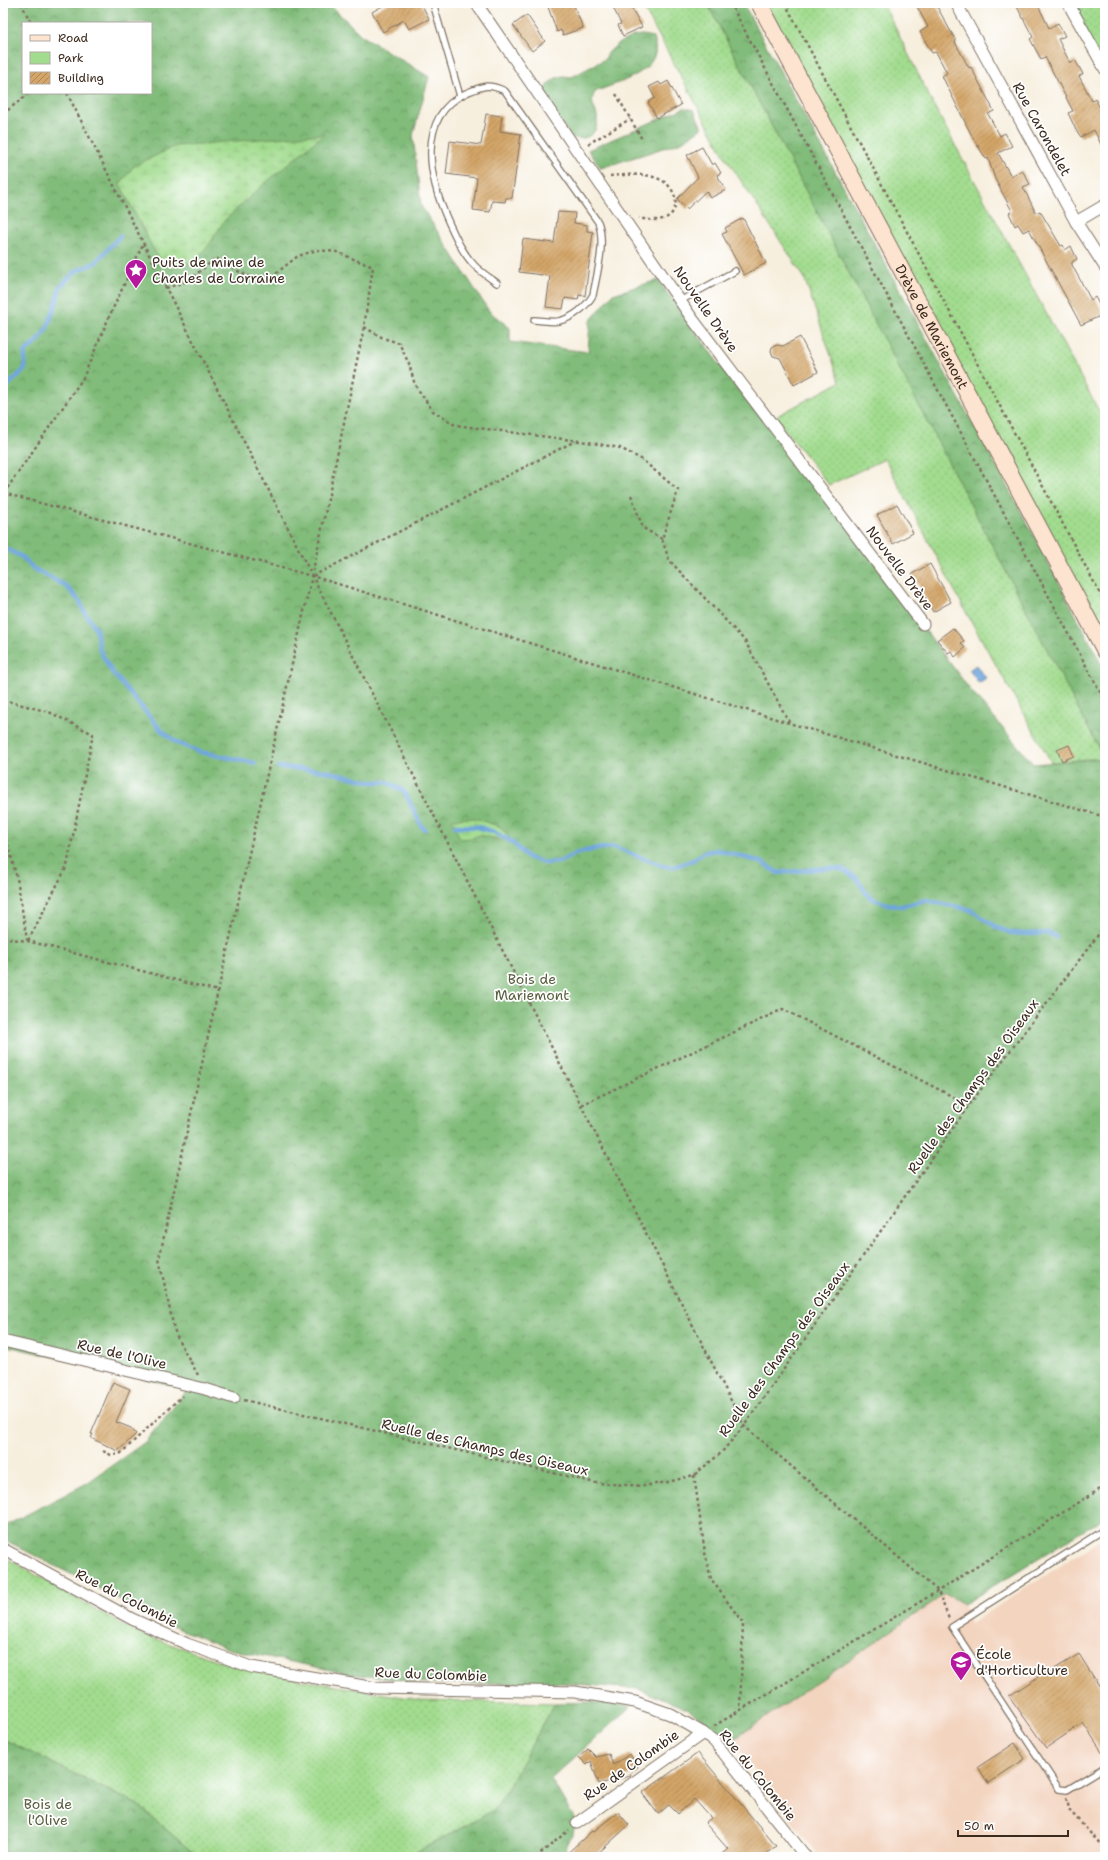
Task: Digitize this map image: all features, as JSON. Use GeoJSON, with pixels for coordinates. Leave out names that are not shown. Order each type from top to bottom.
{"type":"FeatureCollection","features":[{"type":"Feature","properties":{"kind":"street","name":"Nouvelle Drève"},"geometry":{"type":"LineString","coordinates":[[476,3],[680,300],[923,624]]}},
{"type":"Feature","properties":{"kind":"street","name":"Drève de Mariemont"},"geometry":{"type":"LineString","coordinates":[[759,3],[1105,651]]}},
{"type":"Feature","properties":{"kind":"street","name":"Rue Carondelet"},"geometry":{"type":"LineString","coordinates":[[956,3],[1076,222],[1105,267]]}},
{"type":"Feature","properties":{"kind":"street"},"geometry":{"type":"LineString","coordinates":[[1068,3],[1105,69]]}},
{"type":"Feature","properties":{"kind":"street"},"geometry":{"type":"LineString","coordinates":[[1076,222],[1105,205]]}},
{"type":"Feature","properties":{"kind":"street","name":"Rue de l'Olive"},"geometry":{"type":"LineString","coordinates":[[3,1341],[205,1389],[234,1398]]}},
{"type":"Feature","properties":{"kind":"street","name":"Rue du Colombie"},"geometry":{"type":"LineString","coordinates":[[3,1549],[132,1619],[187,1644],[251,1667],[376,1688],[575,1692],[635,1702],[670,1714],[714,1741],[806,1857]]}},
{"type":"Feature","properties":{"kind":"street","name":"Rue de Colombie"},"geometry":{"type":"LineString","coordinates":[[577,1823],[703,1733]]}},
{"type":"Feature","properties":{"kind":"lane"},"geometry":{"type":"LineString","coordinates":[[433,3],[460,96]]}},
{"type":"Feature","properties":{"kind":"lane"},"geometry":{"type":"LineString","coordinates":[[497,283],[475,266],[460,246],[440,205],[432,174],[430,147],[433,132],[444,112],[460,96],[483,85],[495,86],[505,91],[598,222],[601,230],[602,240],[593,295],[589,302],[583,309],[558,322],[534,320]]}},
{"type":"Feature","properties":{"kind":"lane"},"geometry":{"type":"LineString","coordinates":[[680,300],[735,271]]}},
{"type":"Feature","properties":{"kind":"lane"},"geometry":{"type":"LineString","coordinates":[[1105,1529],[952,1627],[1059,1789],[1067,1790],[1105,1767]]}},
{"type":"Feature","properties":{"kind":"path"},"geometry":{"type":"LineString","coordinates":[[21,3],[30,22]]}},
{"type":"Feature","properties":{"kind":"path"},"geometry":{"type":"LineString","coordinates":[[730,3],[1105,701]]}},
{"type":"Feature","properties":{"kind":"path"},"geometry":{"type":"LineString","coordinates":[[785,3],[1105,603]]}},
{"type":"Feature","properties":{"kind":"path"},"geometry":{"type":"LineString","coordinates":[[3,114],[28,94]]}},
{"type":"Feature","properties":{"kind":"path"},"geometry":{"type":"LineString","coordinates":[[68,94],[744,1426],[938,1591],[952,1627]]}},
{"type":"Feature","properties":{"kind":"path"},"geometry":{"type":"LineString","coordinates":[[616,94],[642,141]]}},
{"type":"Feature","properties":{"kind":"path"},"geometry":{"type":"LineString","coordinates":[[577,150],[630,119]]}},
{"type":"Feature","properties":{"kind":"path"},"geometry":{"type":"LineString","coordinates":[[595,176],[638,175],[654,177],[667,183],[674,194],[675,206],[673,211],[666,217],[650,220],[623,216]]}},
{"type":"Feature","properties":{"kind":"path"},"geometry":{"type":"LineString","coordinates":[[143,244],[83,378],[3,493],[312,576],[789,723],[1105,817]]}},
{"type":"Feature","properties":{"kind":"path"},"geometry":{"type":"LineString","coordinates":[[166,288],[188,281],[216,258],[243,274],[255,278],[270,278],[298,256],[317,250],[337,252],[373,268],[364,327],[312,576],[218,991],[160,1259],[174,1330],[205,1389]]}},
{"type":"Feature","properties":{"kind":"path"},"geometry":{"type":"LineString","coordinates":[[364,327],[383,338],[399,343],[409,364],[414,385],[434,411],[455,425],[620,448],[641,459],[678,490],[662,539],[669,560],[745,642],[789,723]]}},
{"type":"Feature","properties":{"kind":"path"},"geometry":{"type":"LineString","coordinates":[[312,576],[575,441]]}},
{"type":"Feature","properties":{"kind":"path"},"geometry":{"type":"LineString","coordinates":[[632,495],[643,528],[662,539]]}},
{"type":"Feature","properties":{"kind":"path"},"geometry":{"type":"LineString","coordinates":[[3,700],[49,712],[92,734],[67,866],[28,941]]}},
{"type":"Feature","properties":{"kind":"path"},"geometry":{"type":"LineString","coordinates":[[3,827],[17,878],[28,941]]}},
{"type":"Feature","properties":{"kind":"path","name":"Ruelle des Champs des Oiseaux"},"geometry":{"type":"LineString","coordinates":[[234,1398],[596,1483],[644,1486],[668,1482],[694,1475],[721,1453],[744,1426],[969,1105],[1105,926]]}},
{"type":"Feature","properties":{"kind":"path"},"geometry":{"type":"LineString","coordinates":[[3,938],[28,941],[218,991]]}},
{"type":"Feature","properties":{"kind":"path"},"geometry":{"type":"LineString","coordinates":[[581,1105],[784,1008],[969,1105]]}},
{"type":"Feature","properties":{"kind":"path"},"geometry":{"type":"LineString","coordinates":[[103,1451],[111,1455],[120,1454],[192,1386]]}},
{"type":"Feature","properties":{"kind":"path"},"geometry":{"type":"LineString","coordinates":[[694,1475],[705,1553],[711,1579],[743,1623],[740,1710]]}},
{"type":"Feature","properties":{"kind":"path"},"geometry":{"type":"LineString","coordinates":[[703,1733],[938,1591],[1105,1486]]}},
{"type":"Feature","properties":{"kind":"path"},"geometry":{"type":"LineString","coordinates":[[1067,1790],[1066,1803],[1070,1811],[1105,1849]]}},
{"type":"Feature","properties":{"kind":"path"},"geometry":{"type":"LineString","coordinates":[[536,1857],[577,1823]]}},
{"type":"Feature","properties":{"kind":"path"},"geometry":{"type":"LineString","coordinates":[[3,1848],[9,1857]]}},
{"type":"Feature","properties":{"kind":"shaded area","name":"École d'Horticulture"},"geometry":{"type":"Polygon","coordinates":[[[1105,1537],[1105,1857],[818,1857],[733,1740],[945,1594],[964,1604],[970,1624],[1105,1537]]]}},
{"type":"Feature","properties":{"kind":"green space","name":"Bois de Mariemont"},"geometry":{"type":"Polygon","coordinates":[[[3,3],[328,3],[361,35],[429,77],[413,135],[421,206],[489,311],[510,328],[510,342],[588,352],[590,321],[613,294],[658,280],[728,376],[844,522],[971,691],[1033,764],[1104,758],[707,3],[743,3],[1037,541],[1105,671],[1105,1517],[964,1604],[945,1594],[733,1740],[687,1709],[638,1689],[561,1683],[426,1683],[350,1674],[229,1649],[167,1624],[3,1539],[3,1527],[87,1483],[145,1442],[188,1389],[3,1345],[3,3]]]}},
{"type":"Feature","properties":{"kind":"green space"},"geometry":{"type":"Polygon","coordinates":[[[641,3],[707,3],[1105,758],[1051,762],[967,614],[885,459],[829,485],[775,417],[840,382],[804,277],[724,155],[641,3]]]}},
{"type":"Feature","properties":{"kind":"green space"},"geometry":{"type":"Polygon","coordinates":[[[759,3],[883,3],[934,106],[1105,422],[1105,651],[759,3]]]}},
{"type":"Feature","properties":{"kind":"green space"},"geometry":{"type":"Polygon","coordinates":[[[1068,3],[1105,3],[1105,69],[1068,3]]]}},
{"type":"Feature","properties":{"kind":"green space"},"geometry":{"type":"Polygon","coordinates":[[[643,35],[652,37],[655,41],[655,54],[651,62],[638,74],[595,92],[592,101],[597,116],[596,128],[594,132],[582,138],[571,137],[542,94],[549,83],[556,78],[563,76],[572,77],[605,59],[608,53],[619,43],[633,36],[643,35]]]}},
{"type":"Feature","properties":{"kind":"green space"},"geometry":{"type":"Polygon","coordinates":[[[684,108],[694,110],[702,128],[682,142],[601,168],[588,150],[684,108]]]}},
{"type":"Feature","properties":{"kind":"green space"},"geometry":{"type":"Polygon","coordinates":[[[324,134],[264,184],[224,221],[209,245],[195,260],[171,269],[158,258],[120,184],[134,166],[176,146],[324,134]]]}},
{"type":"Feature","properties":{"kind":"green space"},"geometry":{"type":"Polygon","coordinates":[[[474,818],[501,827],[512,842],[479,835],[473,838],[460,839],[452,819],[474,818]]]}},
{"type":"Feature","properties":{"kind":"green space"},"geometry":{"type":"Polygon","coordinates":[[[3,1556],[135,1632],[228,1664],[301,1680],[421,1700],[555,1703],[496,1809],[408,1857],[198,1857],[138,1805],[3,1739],[3,1556]]]}},
{"type":"Feature","properties":{"kind":"green space"},"geometry":{"type":"Polygon","coordinates":[[[592,1702],[631,1706],[551,1779],[577,1823],[562,1857],[408,1857],[496,1809],[555,1703],[592,1702]]]}},
{"type":"Feature","properties":{"kind":"green space","name":"Bois de l'Olive"},"geometry":{"type":"Polygon","coordinates":[[[3,1739],[138,1805],[198,1857],[3,1857],[3,1739]]]}},
{"type":"Feature","properties":{"kind":"water"},"geometry":{"type":"Polygon","coordinates":[[[976,665],[986,678],[979,683],[969,670],[976,665]]]}},
{"type":"Feature","properties":{"kind":"building"},"geometry":{"type":"Polygon","coordinates":[[[388,3],[421,3],[429,19],[409,29],[404,20],[383,32],[372,12],[388,3]]]}},
{"type":"Feature","properties":{"kind":"building"},"geometry":{"type":"Polygon","coordinates":[[[557,3],[573,3],[583,28],[563,35],[561,30],[557,32],[548,7],[557,3]]]}},
{"type":"Feature","properties":{"kind":"building"},"geometry":{"type":"Polygon","coordinates":[[[611,3],[629,3],[642,27],[623,36],[618,25],[621,24],[611,3]]]}},
{"type":"Feature","properties":{"kind":"building"},"geometry":{"type":"Polygon","coordinates":[[[915,3],[935,3],[969,68],[971,67],[994,111],[988,114],[1000,136],[1005,133],[1012,146],[998,153],[1011,176],[1022,170],[1030,184],[1023,187],[1036,213],[1040,211],[1061,246],[1063,245],[1065,250],[1071,246],[1077,259],[1072,262],[1072,265],[1091,300],[1095,297],[1104,314],[1081,325],[1029,229],[1023,232],[1018,224],[1015,226],[1009,213],[1012,211],[995,179],[988,158],[986,159],[973,138],[942,76],[947,73],[936,52],[932,53],[920,32],[928,27],[915,3]]]}},
{"type":"Feature","properties":{"kind":"building"},"geometry":{"type":"Polygon","coordinates":[[[1015,3],[1037,3],[1049,28],[1058,23],[1065,36],[1058,39],[1070,63],[1075,60],[1083,74],[1079,76],[1092,101],[1095,99],[1105,117],[1105,153],[1094,130],[1081,137],[1076,130],[1068,113],[1073,111],[1045,57],[1041,59],[1030,39],[1033,37],[1015,3]]]}},
{"type":"Feature","properties":{"kind":"building"},"geometry":{"type":"Polygon","coordinates":[[[527,15],[545,41],[532,51],[513,25],[527,15]]]}},
{"type":"Feature","properties":{"kind":"building"},"geometry":{"type":"Polygon","coordinates":[[[668,81],[681,105],[657,118],[648,102],[655,98],[649,87],[659,82],[661,85],[668,81]]]}},
{"type":"Feature","properties":{"kind":"building"},"geometry":{"type":"Polygon","coordinates":[[[486,114],[502,116],[500,131],[521,134],[512,198],[506,198],[505,202],[492,201],[490,212],[473,210],[477,178],[446,174],[450,141],[481,145],[486,114]]]}},
{"type":"Feature","properties":{"kind":"building"},"geometry":{"type":"Polygon","coordinates":[[[702,147],[712,165],[715,163],[721,173],[717,175],[726,190],[710,198],[706,191],[687,209],[677,199],[698,177],[687,155],[702,147]]]}},
{"type":"Feature","properties":{"kind":"building"},"geometry":{"type":"Polygon","coordinates":[[[558,212],[575,213],[574,223],[587,225],[587,231],[593,232],[585,296],[579,295],[578,300],[565,298],[563,309],[546,307],[550,276],[519,272],[523,239],[554,243],[558,212]]]}},
{"type":"Feature","properties":{"kind":"building"},"geometry":{"type":"Polygon","coordinates":[[[743,218],[766,263],[744,275],[722,234],[727,232],[725,228],[743,218]]]}},
{"type":"Feature","properties":{"kind":"building"},"geometry":{"type":"Polygon","coordinates":[[[800,337],[818,372],[794,385],[780,358],[773,356],[771,351],[772,347],[777,345],[783,346],[800,337]]]}},
{"type":"Feature","properties":{"kind":"building"},"geometry":{"type":"Polygon","coordinates":[[[897,504],[913,533],[893,544],[877,515],[897,504]]]}},
{"type":"Feature","properties":{"kind":"building"},"geometry":{"type":"Polygon","coordinates":[[[930,564],[951,602],[933,612],[912,574],[930,564]]]}},
{"type":"Feature","properties":{"kind":"building"},"geometry":{"type":"Polygon","coordinates":[[[953,628],[964,641],[961,643],[965,648],[955,657],[951,651],[948,653],[937,640],[953,628]]]}},
{"type":"Feature","properties":{"kind":"building"},"geometry":{"type":"Polygon","coordinates":[[[1069,745],[1074,756],[1062,761],[1057,750],[1069,745]]]}},
{"type":"Feature","properties":{"kind":"building"},"geometry":{"type":"Polygon","coordinates":[[[113,1382],[130,1389],[116,1422],[131,1428],[136,1434],[118,1451],[91,1438],[93,1434],[91,1434],[113,1382]]]}},
{"type":"Feature","properties":{"kind":"building"},"geometry":{"type":"Polygon","coordinates":[[[1079,1654],[1105,1695],[1105,1756],[1083,1723],[1046,1748],[1009,1696],[1047,1671],[1048,1673],[1079,1654]]]}},
{"type":"Feature","properties":{"kind":"building"},"geometry":{"type":"Polygon","coordinates":[[[1015,1743],[1025,1759],[988,1783],[978,1767],[1015,1743]]]}},
{"type":"Feature","properties":{"kind":"building"},"geometry":{"type":"Polygon","coordinates":[[[588,1749],[596,1757],[609,1754],[613,1765],[630,1754],[638,1767],[630,1773],[630,1776],[599,1784],[591,1761],[587,1765],[579,1757],[588,1749]]]}},
{"type":"Feature","properties":{"kind":"building"},"geometry":{"type":"Polygon","coordinates":[[[698,1753],[776,1846],[762,1857],[718,1857],[728,1849],[705,1823],[711,1818],[694,1799],[678,1814],[669,1805],[658,1814],[642,1793],[698,1753]]]}},
{"type":"Feature","properties":{"kind":"building"},"geometry":{"type":"Polygon","coordinates":[[[618,1812],[629,1825],[594,1857],[563,1857],[593,1830],[594,1831],[618,1812]]]}},
{"type":"Feature","properties":{"kind":"waterway"},"geometry":{"type":"LineString","coordinates":[[3,390],[25,369],[25,352],[39,340],[47,328],[56,304],[60,287],[76,271],[95,263],[120,236]]}},
{"type":"Feature","properties":{"kind":"waterway"},"geometry":{"type":"LineString","coordinates":[[3,547],[22,557],[34,569],[66,586],[80,602],[96,629],[100,651],[112,672],[161,730],[177,743],[200,752],[255,763]]}},
{"type":"Feature","properties":{"kind":"waterway"},"geometry":{"type":"LineString","coordinates":[[278,767],[325,771],[372,782],[387,782],[404,791],[422,827],[425,829]]}},
{"type":"Feature","properties":{"kind":"waterway"},"geometry":{"type":"LineString","coordinates":[[455,826],[478,827],[494,832],[512,842],[527,857],[544,863],[559,862],[575,854],[594,849],[614,847],[661,865],[673,867],[693,860],[705,852],[718,850],[761,862],[778,873],[826,868],[842,869],[856,878],[869,897],[887,904],[903,906],[926,900],[971,910],[996,927],[1011,933],[1049,933],[1056,937]]}},
{"type":"Feature","properties":{"kind":"place","name":"Puits de mine de Charles de Lorraine"},"geometry":{"type":"Point","coordinates":[136,290]}},
{"type":"Feature","properties":{"kind":"place","name":"École d'Horticulture"},"geometry":{"type":"Point","coordinates":[961,1682]}}]}
